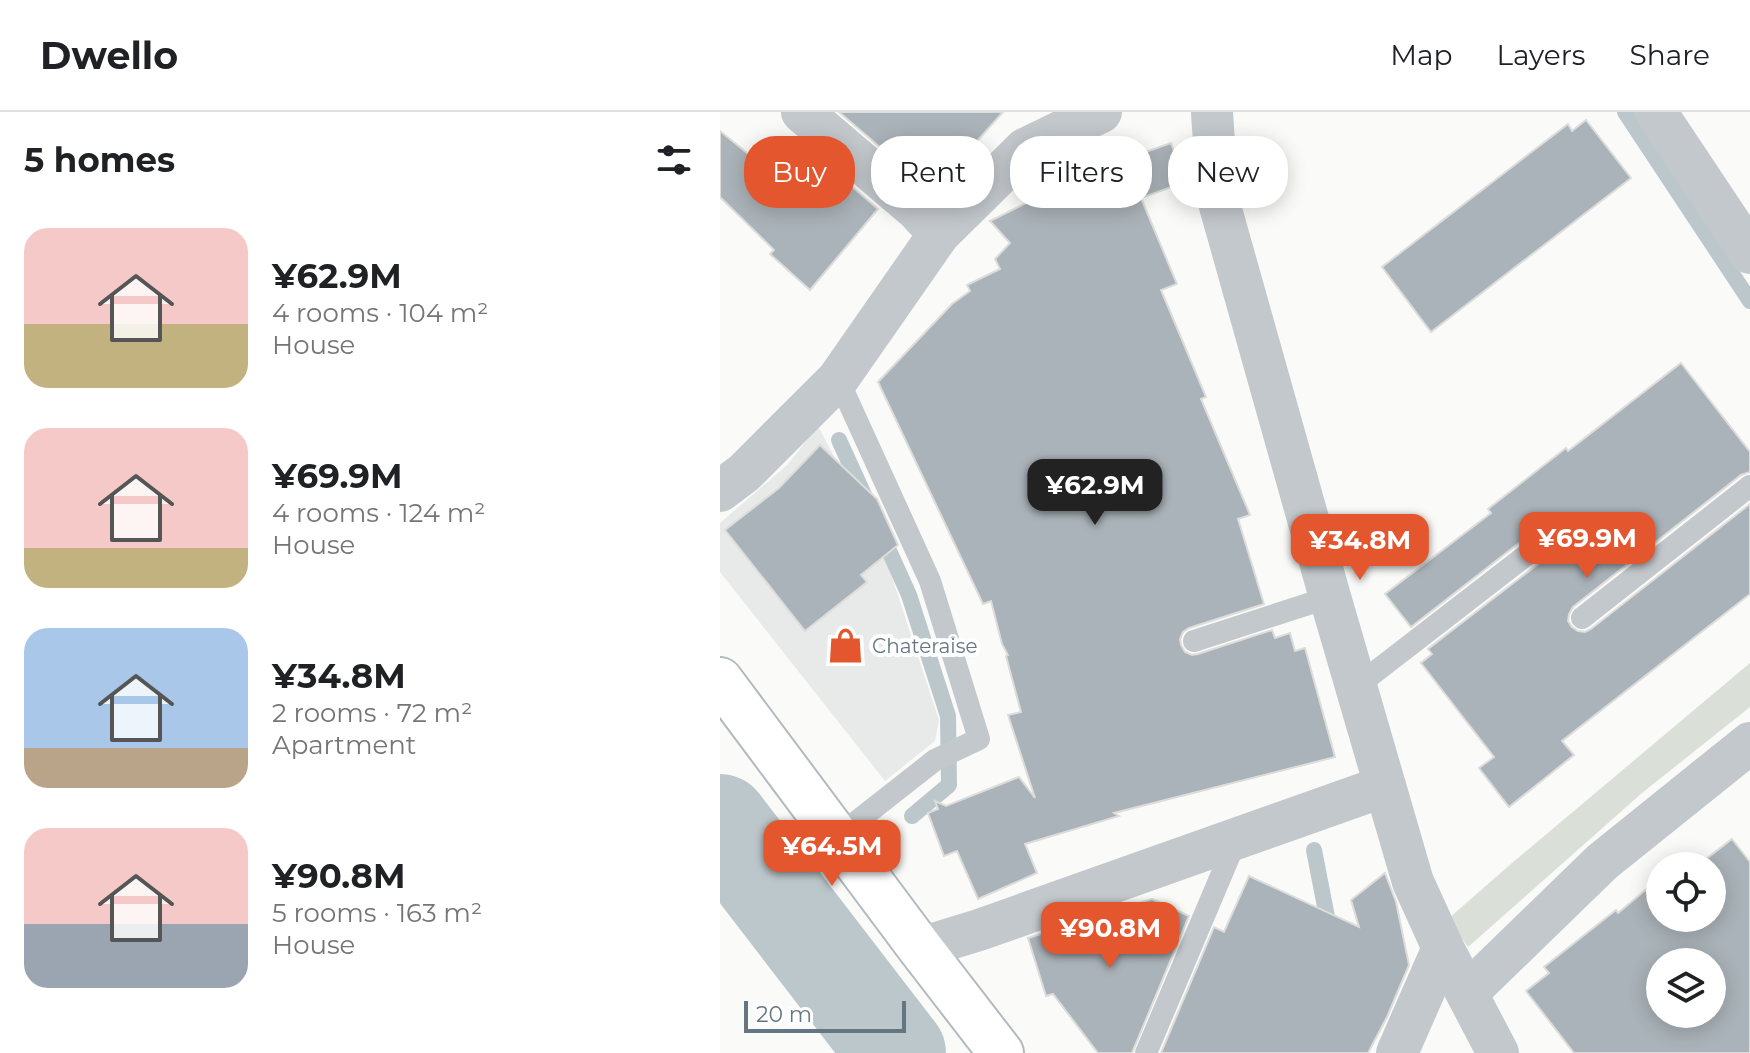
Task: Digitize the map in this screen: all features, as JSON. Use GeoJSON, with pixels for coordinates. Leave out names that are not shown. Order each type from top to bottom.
{"type":"FeatureCollection","features":[{"type":"Feature","properties":{"kind":"street"},"geometry":{"type":"LineString","coordinates":[[802,112],[917,210],[939,234]]}},
{"type":"Feature","properties":{"kind":"street"},"geometry":{"type":"LineString","coordinates":[[720,491],[744,473],[838,379],[939,234],[1025,149],[1101,112]]}},
{"type":"Feature","properties":{"kind":"street"},"geometry":{"type":"LineString","coordinates":[[1211,112],[1218,199],[1413,882],[1443,948],[1498,1053]]}},
{"type":"Feature","properties":{"kind":"street"},"geometry":{"type":"LineString","coordinates":[[1656,112],[1750,253]]}},
{"type":"Feature","properties":{"kind":"street"},"geometry":{"type":"LineString","coordinates":[[720,680],[1001,1053]]}},
{"type":"Feature","properties":{"kind":"street"},"geometry":{"type":"LineString","coordinates":[[1467,993],[1602,862],[1750,743]]}},
{"type":"Feature","properties":{"kind":"street"},"geometry":{"type":"LineString","coordinates":[[920,948],[979,930],[1385,786]]}},
{"type":"Feature","properties":{"kind":"street"},"geometry":{"type":"LineString","coordinates":[[1397,1053],[1443,948]]}},
{"type":"Feature","properties":{"kind":"lane"},"geometry":{"type":"LineString","coordinates":[[837,837],[935,760],[979,739],[930,581],[838,379]]}},
{"type":"Feature","properties":{"kind":"lane"},"geometry":{"type":"LineString","coordinates":[[1582,618],[1750,486]]}},
{"type":"Feature","properties":{"kind":"lane"},"geometry":{"type":"LineString","coordinates":[[1357,686],[1555,533]]}},
{"type":"Feature","properties":{"kind":"lane"},"geometry":{"type":"LineString","coordinates":[[1194,641],[1330,597]]}},
{"type":"Feature","properties":{"kind":"lane"},"geometry":{"type":"LineString","coordinates":[[1146,1053],[1237,838]]}},
{"type":"Feature","properties":{"kind":"shaded area","name":"Chateraise"},"geometry":{"type":"Polygon","coordinates":[[[818,426],[882,547],[939,720],[935,741],[885,781],[720,572],[720,523],[787,465],[818,426]]]}},
{"type":"Feature","properties":{"kind":"shaded area"},"geometry":{"type":"Polygon","coordinates":[[[1750,663],[1750,707],[1642,793],[1468,947],[1448,919],[1750,663]]]}},
{"type":"Feature","properties":{"kind":"building"},"geometry":{"type":"Polygon","coordinates":[[[839,112],[1003,112],[982,136],[871,136],[871,139],[839,112]]]}},
{"type":"Feature","properties":{"kind":"building"},"geometry":{"type":"Polygon","coordinates":[[[1586,120],[1631,178],[1431,332],[1382,267],[1568,124],[1572,131],[1586,120]]]}},
{"type":"Feature","properties":{"kind":"building"},"geometry":{"type":"Polygon","coordinates":[[[720,131],[744,150],[744,208],[855,208],[855,189],[871,203],[871,208],[878,209],[810,290],[770,254],[774,250],[720,197],[720,131]]]}},
{"type":"Feature","properties":{"kind":"building"},"geometry":{"type":"Polygon","coordinates":[[[1168,144],[1168,188],[1152,194],[1152,150],[1168,144]]]}},
{"type":"Feature","properties":{"kind":"building"},"geometry":{"type":"Polygon","coordinates":[[[1016,208],[1145,208],[1177,284],[1161,290],[1206,397],[1201,399],[1250,515],[1238,519],[1264,604],[1189,628],[1183,632],[1181,645],[1185,652],[1192,655],[1272,630],[1275,638],[1290,633],[1295,651],[1305,648],[1335,757],[1114,813],[1119,816],[1025,844],[1037,873],[978,899],[957,851],[944,856],[928,813],[938,809],[935,801],[946,806],[1019,777],[1035,798],[1008,715],[1021,712],[991,601],[983,604],[878,382],[952,304],[970,291],[967,285],[1000,269],[995,259],[1010,243],[990,221],[1016,208]]]}},
{"type":"Feature","properties":{"kind":"building"},"geometry":{"type":"Polygon","coordinates":[[[1681,363],[1750,452],[1750,472],[1741,475],[1573,607],[1568,621],[1578,631],[1591,629],[1750,504],[1750,594],[1562,741],[1574,755],[1509,807],[1479,768],[1494,757],[1421,663],[1432,654],[1428,649],[1564,544],[1569,532],[1566,525],[1560,520],[1546,522],[1411,627],[1385,594],[1491,513],[1488,509],[1566,448],[1568,451],[1681,363]]]}},
{"type":"Feature","properties":{"kind":"building"},"geometry":{"type":"Polygon","coordinates":[[[820,445],[877,499],[898,545],[861,575],[867,582],[805,631],[725,530],[779,488],[820,445]]]}},
{"type":"Feature","properties":{"kind":"building"},"geometry":{"type":"Polygon","coordinates":[[[1732,839],[1750,862],[1750,1053],[1574,1053],[1526,991],[1549,973],[1544,967],[1616,910],[1618,913],[1646,890],[1646,932],[1726,932],[1726,852],[1715,852],[1732,839]]]}},
{"type":"Feature","properties":{"kind":"building"},"geometry":{"type":"Polygon","coordinates":[[[1385,873],[1396,902],[1409,965],[1368,1053],[1161,1053],[1214,927],[1224,932],[1249,876],[1359,927],[1351,900],[1385,873]]]}},
{"type":"Feature","properties":{"kind":"building"},"geometry":{"type":"Polygon","coordinates":[[[1152,899],[1189,916],[1132,1053],[1098,1053],[1053,994],[1046,996],[1028,938],[1152,899]]]}},
{"type":"Feature","properties":{"kind":"waterway"},"geometry":{"type":"LineString","coordinates":[[1625,112],[1750,301]]}},
{"type":"Feature","properties":{"kind":"waterway"},"geometry":{"type":"LineString","coordinates":[[839,440],[865,497]]}},
{"type":"Feature","properties":{"kind":"waterway"},"geometry":{"type":"LineString","coordinates":[[881,533],[909,595],[948,716],[949,785],[912,816]]}},
{"type":"Feature","properties":{"kind":"waterway"},"geometry":{"type":"LineString","coordinates":[[720,823],[897,1053]]}},
{"type":"Feature","properties":{"kind":"waterway"},"geometry":{"type":"LineString","coordinates":[[1314,850],[1327,917],[1321,930]]}},
{"type":"Feature","properties":{"kind":"place","name":"Chateraise"},"geometry":{"type":"Point","coordinates":[846,646]}}]}
